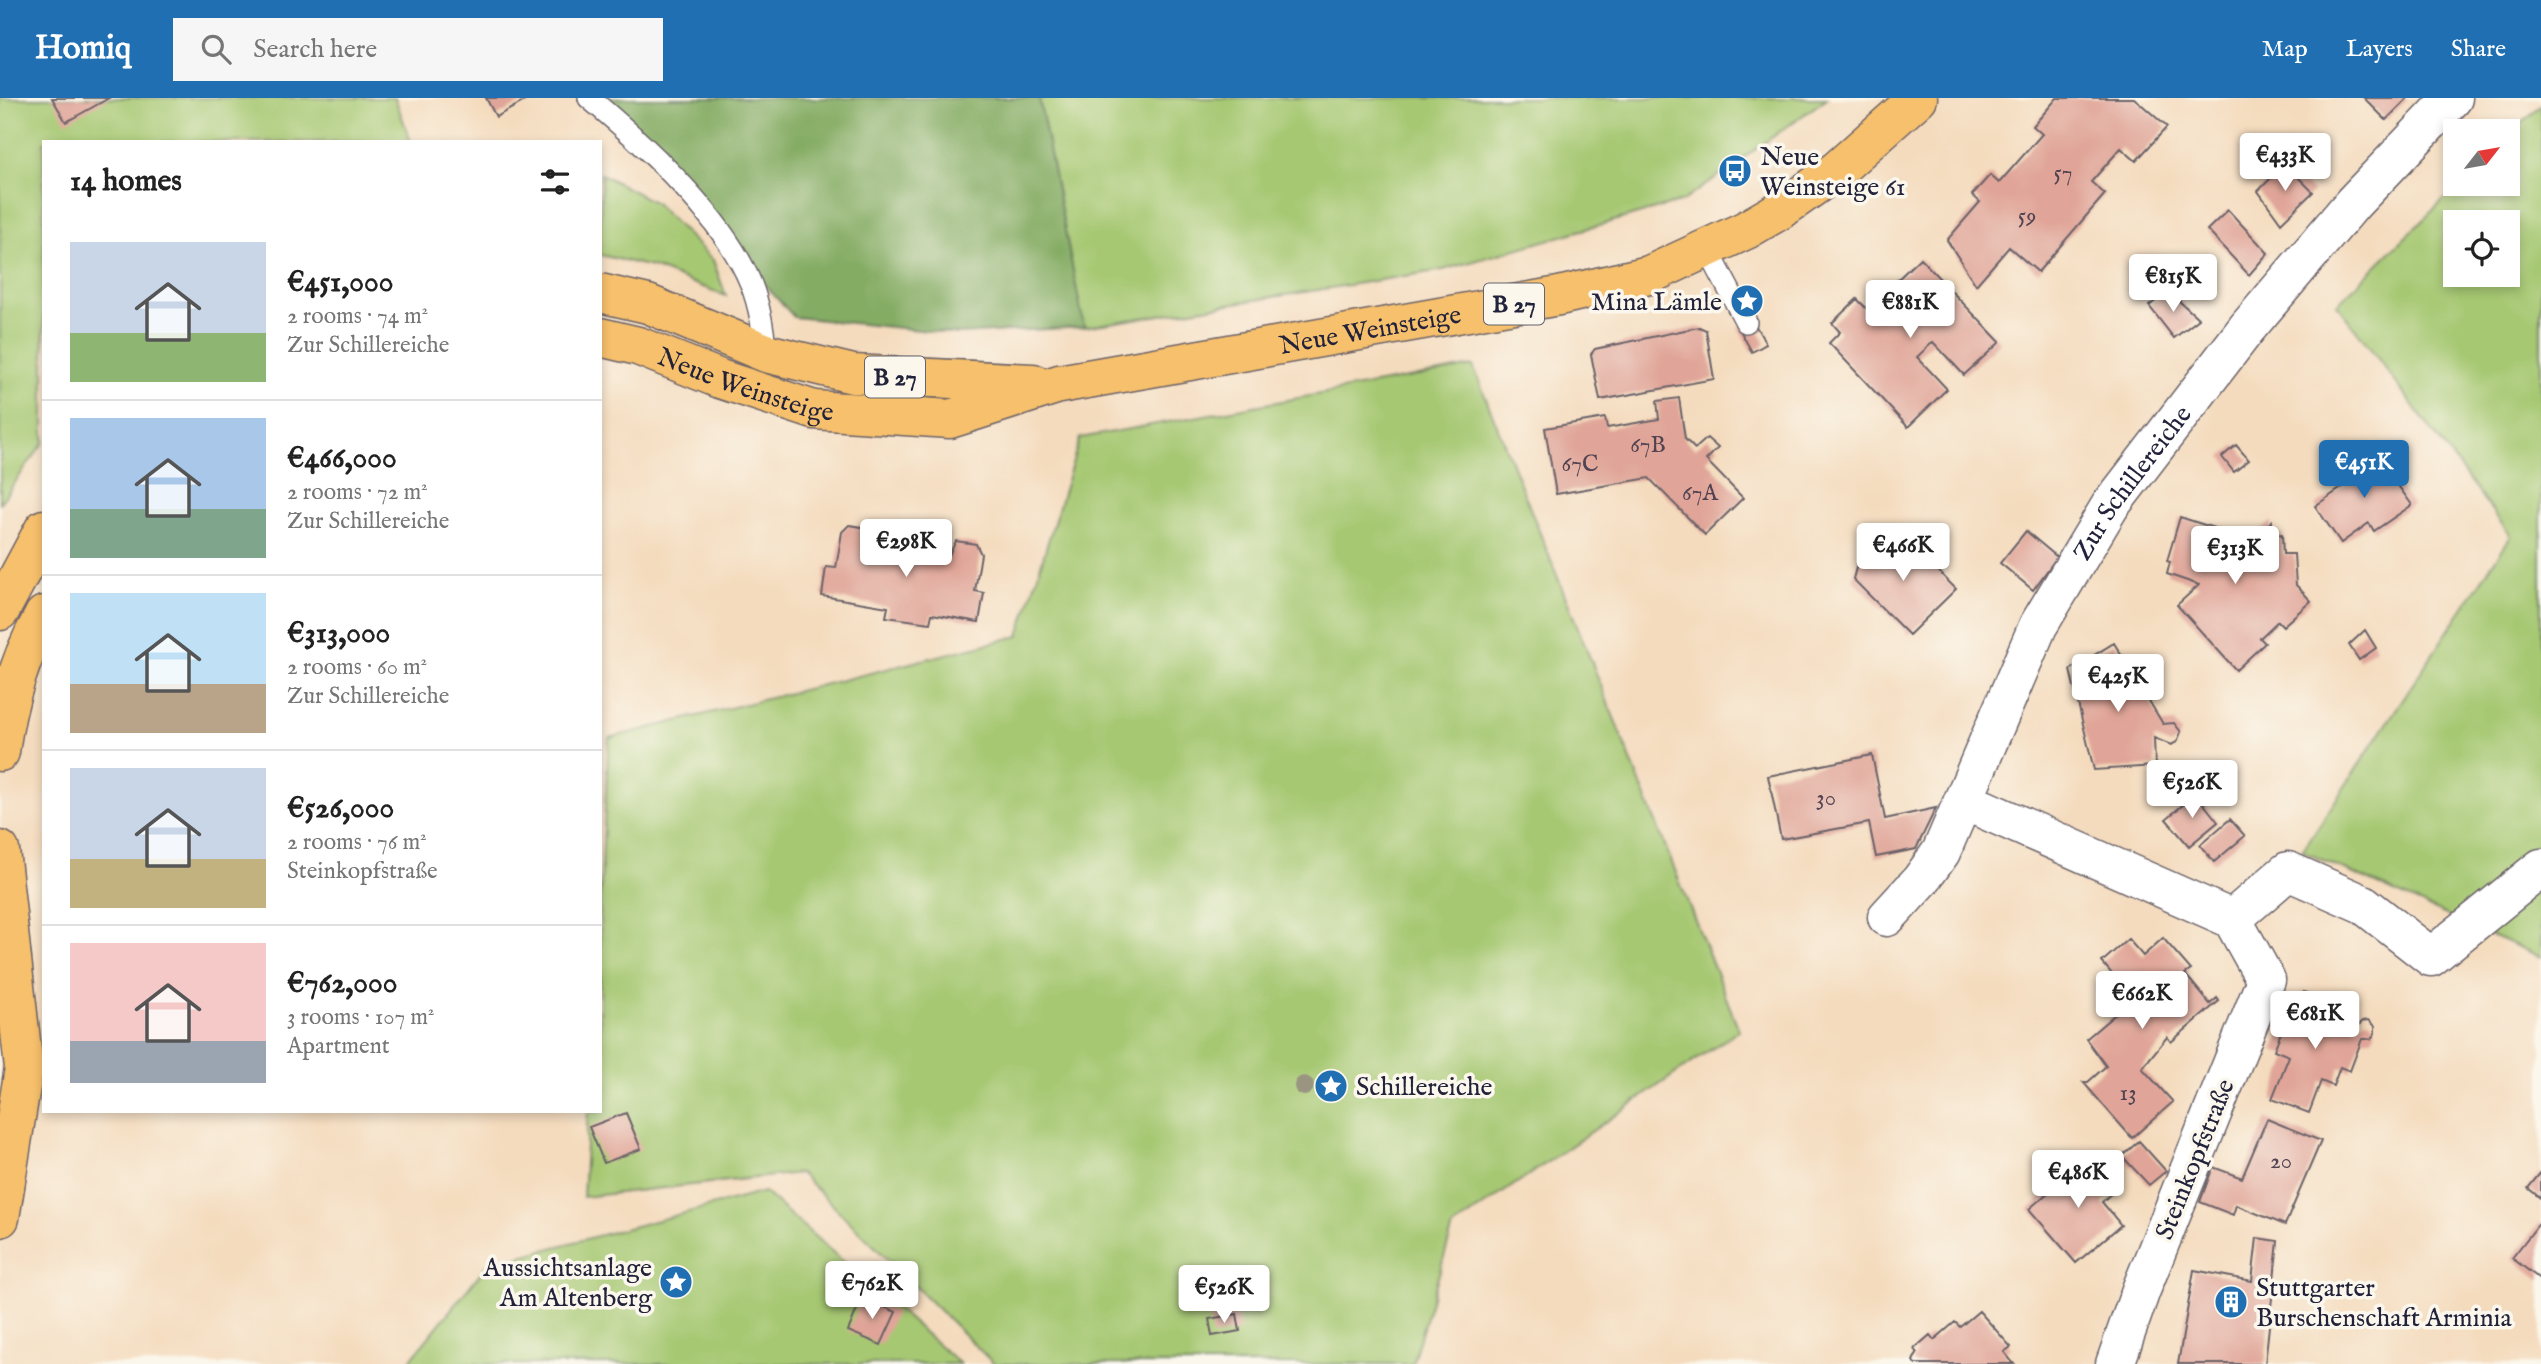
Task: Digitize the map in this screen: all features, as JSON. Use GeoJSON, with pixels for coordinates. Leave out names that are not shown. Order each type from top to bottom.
{"type":"FeatureCollection","features":[{"type":"Feature","properties":{"kind":"main road","name":"Neue Weinsteige"},"geometry":{"type":"LineString","coordinates":[[602,337],[638,346],[720,379],[814,410],[950,419],[1059,384],[1559,296],[1649,275],[1782,209],[1837,170],[1917,98]]}},
{"type":"Feature","properties":{"kind":"main road","name":"Neue Weinsteige"},"geometry":{"type":"LineString","coordinates":[[602,293],[648,304],[766,353],[853,374],[1059,384]]}},
{"type":"Feature","properties":{"kind":"main road"},"geometry":{"type":"LineString","coordinates":[[0,611],[42,533]]}},
{"type":"Feature","properties":{"kind":"main road"},"geometry":{"type":"LineString","coordinates":[[0,752],[5,713],[33,633],[42,618]]}},
{"type":"Feature","properties":{"kind":"main road"},"geometry":{"type":"LineString","coordinates":[[0,850],[24,1068],[0,1218]]}},
{"type":"Feature","properties":{"kind":"street","name":"Zur Schillereiche"},"geometry":{"type":"LineString","coordinates":[[1887,917],[1921,880],[1941,852],[2038,626],[2110,506],[2170,424],[2256,317],[2353,203],[2453,98]]}},
{"type":"Feature","properties":{"kind":"street"},"geometry":{"type":"LineString","coordinates":[[1965,801],[2232,919],[2288,871],[2363,904],[2431,957],[2541,868]]}},
{"type":"Feature","properties":{"kind":"street","name":"Steinkopfstraße"},"geometry":{"type":"LineString","coordinates":[[2115,1364],[2141,1290],[2266,980],[2232,919]]}},
{"type":"Feature","properties":{"kind":"lane"},"geometry":{"type":"LineString","coordinates":[[589,98],[633,135],[688,191],[723,238],[750,282],[762,319],[766,353]]}},
{"type":"Feature","properties":{"kind":"lane"},"geometry":{"type":"LineString","coordinates":[[1707,248],[1746,322]]}},
{"type":"Feature","properties":{"kind":"green space"},"geometry":{"type":"Polygon","coordinates":[[[0,98],[395,98],[410,140],[42,140],[42,445],[0,503],[0,98]]]}},
{"type":"Feature","properties":{"kind":"green space"},"geometry":{"type":"Polygon","coordinates":[[[595,98],[1039,98],[1084,327],[958,334],[794,317],[595,98]]]}},
{"type":"Feature","properties":{"kind":"green space"},"geometry":{"type":"Polygon","coordinates":[[[1039,98],[1827,98],[1683,201],[1443,270],[1084,327],[1039,98]]]}},
{"type":"Feature","properties":{"kind":"green space"},"geometry":{"type":"Polygon","coordinates":[[[2541,105],[2541,957],[2302,851],[2511,536],[2337,304],[2448,196],[2520,196],[2520,125],[2541,105]]]}},
{"type":"Feature","properties":{"kind":"green space"},"geometry":{"type":"Polygon","coordinates":[[[602,175],[654,202],[713,260],[726,296],[652,267],[602,255],[602,175]]]}},
{"type":"Feature","properties":{"kind":"green space"},"geometry":{"type":"Polygon","coordinates":[[[1473,366],[1739,1030],[1453,1227],[1412,1364],[994,1364],[800,1173],[583,1197],[588,1113],[602,1113],[602,862],[609,738],[1019,636],[1080,438],[1473,366]]]}},
{"type":"Feature","properties":{"kind":"green space"},"geometry":{"type":"Polygon","coordinates":[[[764,1192],[960,1364],[407,1364],[487,1265],[764,1192]]]}},
{"type":"Feature","properties":{"kind":"building"},"geometry":{"type":"Polygon","coordinates":[[[52,98],[109,98],[66,122],[52,98]]]}},
{"type":"Feature","properties":{"kind":"building"},"geometry":{"type":"Polygon","coordinates":[[[486,98],[530,98],[496,117],[486,98]]]}},
{"type":"Feature","properties":{"kind":"building"},"geometry":{"type":"Polygon","coordinates":[[[2057,98],[2134,98],[2167,127],[2136,161],[2121,148],[2091,182],[2105,194],[2038,272],[2009,247],[1976,285],[1947,240],[1980,202],[1972,195],[1990,175],[1999,183],[2042,134],[2033,126],[2057,98]]]}},
{"type":"Feature","properties":{"kind":"building"},"geometry":{"type":"Polygon","coordinates":[[[2364,98],[2408,98],[2386,120],[2364,98]]]}},
{"type":"Feature","properties":{"kind":"building"},"geometry":{"type":"Polygon","coordinates":[[[2285,164],[2313,192],[2281,223],[2258,191],[2285,164]]]}},
{"type":"Feature","properties":{"kind":"building"},"geometry":{"type":"Polygon","coordinates":[[[2228,210],[2268,253],[2249,275],[2207,230],[2228,210]]]}},
{"type":"Feature","properties":{"kind":"building"},"geometry":{"type":"Polygon","coordinates":[[[1920,258],[2000,342],[1964,375],[1933,342],[1917,357],[1947,389],[1908,427],[1829,343],[1840,332],[1832,323],[1857,299],[1867,309],[1920,258]]]}},
{"type":"Feature","properties":{"kind":"building"},"geometry":{"type":"Polygon","coordinates":[[[2168,291],[2199,319],[2174,338],[2149,306],[2168,291]]]}},
{"type":"Feature","properties":{"kind":"building"},"geometry":{"type":"Polygon","coordinates":[[[1752,319],[1766,344],[1752,352],[1738,327],[1752,319]]]}},
{"type":"Feature","properties":{"kind":"building"},"geometry":{"type":"Polygon","coordinates":[[[1699,327],[1706,330],[1714,379],[1600,400],[1591,354],[1595,349],[1699,327]]]}},
{"type":"Feature","properties":{"kind":"building"},"geometry":{"type":"Polygon","coordinates":[[[1679,398],[1685,439],[1695,449],[1707,438],[1718,448],[1706,460],[1743,498],[1705,535],[1649,478],[1556,494],[1545,428],[1605,418],[1607,428],[1659,419],[1657,401],[1679,398]]]}},
{"type":"Feature","properties":{"kind":"building"},"geometry":{"type":"Polygon","coordinates":[[[2236,445],[2249,460],[2234,472],[2222,457],[2236,445]]]}},
{"type":"Feature","properties":{"kind":"building"},"geometry":{"type":"Polygon","coordinates":[[[2374,452],[2412,505],[2374,531],[2369,523],[2341,543],[2315,506],[2346,485],[2340,476],[2374,452]]]}},
{"type":"Feature","properties":{"kind":"building"},"geometry":{"type":"Polygon","coordinates":[[[2180,517],[2251,540],[2272,521],[2272,535],[2282,534],[2283,554],[2294,554],[2296,585],[2311,601],[2283,626],[2278,621],[2260,638],[2265,643],[2236,670],[2177,605],[2199,585],[2167,574],[2170,562],[2167,561],[2180,517]]]}},
{"type":"Feature","properties":{"kind":"building"},"geometry":{"type":"Polygon","coordinates":[[[849,525],[868,528],[872,543],[949,555],[956,541],[976,544],[981,554],[975,591],[984,593],[979,622],[932,614],[930,623],[886,617],[888,607],[822,596],[826,567],[836,568],[842,532],[849,525]]]}},
{"type":"Feature","properties":{"kind":"building"},"geometry":{"type":"Polygon","coordinates":[[[2026,531],[2057,557],[2033,590],[2000,563],[2026,531]]]}},
{"type":"Feature","properties":{"kind":"building"},"geometry":{"type":"Polygon","coordinates":[[[1900,533],[1956,589],[1909,635],[1853,579],[1857,564],[1866,556],[1873,558],[1900,533]]]}},
{"type":"Feature","properties":{"kind":"building"},"geometry":{"type":"Polygon","coordinates":[[[2365,630],[2376,648],[2359,660],[2349,645],[2365,630]]]}},
{"type":"Feature","properties":{"kind":"building"},"geometry":{"type":"Polygon","coordinates":[[[2114,643],[2163,724],[2174,723],[2181,732],[2177,742],[2171,745],[2154,738],[2155,766],[2094,770],[2070,670],[2114,643]]]}},
{"type":"Feature","properties":{"kind":"building"},"geometry":{"type":"Polygon","coordinates":[[[1872,755],[1885,819],[1936,808],[1916,849],[1876,857],[1869,823],[1781,839],[1768,776],[1872,755]]]}},
{"type":"Feature","properties":{"kind":"building"},"geometry":{"type":"Polygon","coordinates":[[[2196,794],[2218,822],[2189,846],[2166,819],[2196,794]]]}},
{"type":"Feature","properties":{"kind":"building"},"geometry":{"type":"Polygon","coordinates":[[[2230,819],[2245,836],[2214,862],[2200,845],[2230,819]]]}},
{"type":"Feature","properties":{"kind":"building"},"geometry":{"type":"Polygon","coordinates":[[[2163,938],[2191,970],[2185,974],[2210,1004],[2217,998],[2219,1001],[2171,1042],[2167,1037],[2142,1068],[2173,1102],[2132,1138],[2083,1082],[2088,1082],[2106,1066],[2086,1039],[2119,1011],[2114,1006],[2129,994],[2102,962],[2128,939],[2143,956],[2163,938]]]}},
{"type":"Feature","properties":{"kind":"building"},"geometry":{"type":"Polygon","coordinates":[[[2304,992],[2318,998],[2316,1004],[2337,1013],[2334,1018],[2357,1027],[2363,1021],[2369,1020],[2375,1026],[2371,1039],[2362,1039],[2350,1071],[2340,1067],[2333,1086],[2321,1081],[2309,1113],[2272,1099],[2289,1056],[2274,1050],[2295,997],[2301,999],[2304,992]]]}},
{"type":"Feature","properties":{"kind":"building"},"geometry":{"type":"Polygon","coordinates":[[[626,1113],[641,1149],[604,1163],[589,1127],[626,1113]]]}},
{"type":"Feature","properties":{"kind":"building"},"geometry":{"type":"Polygon","coordinates":[[[2267,1119],[2321,1141],[2285,1225],[2236,1205],[2233,1215],[2200,1202],[2213,1167],[2242,1178],[2267,1119]]]}},
{"type":"Feature","properties":{"kind":"building"},"geometry":{"type":"Polygon","coordinates":[[[2139,1141],[2166,1171],[2149,1185],[2122,1156],[2139,1141]]]}},
{"type":"Feature","properties":{"kind":"building"},"geometry":{"type":"Polygon","coordinates":[[[2083,1153],[2115,1190],[2102,1202],[2121,1225],[2076,1263],[2029,1209],[2071,1173],[2066,1167],[2083,1153]]]}},
{"type":"Feature","properties":{"kind":"building"},"geometry":{"type":"Polygon","coordinates":[[[2541,1172],[2541,1197],[2540,1198],[2528,1188],[2541,1172]]]}},
{"type":"Feature","properties":{"kind":"building"},"geometry":{"type":"Polygon","coordinates":[[[2541,1221],[2541,1280],[2512,1258],[2541,1221]]]}},
{"type":"Feature","properties":{"kind":"building","name":"Stuttgarter Burschenschaft Arminia"},"geometry":{"type":"Polygon","coordinates":[[[2257,1238],[2278,1241],[2265,1364],[2178,1364],[2194,1270],[2252,1281],[2257,1238]]]}},
{"type":"Feature","properties":{"kind":"building"},"geometry":{"type":"Polygon","coordinates":[[[862,1297],[896,1312],[881,1345],[848,1331],[862,1297]]]}},
{"type":"Feature","properties":{"kind":"building"},"geometry":{"type":"Polygon","coordinates":[[[1979,1311],[2011,1347],[2004,1352],[2014,1364],[1915,1364],[1913,1361],[1917,1353],[1914,1349],[1930,1335],[1934,1340],[1955,1322],[1960,1327],[1979,1311]]]}},
{"type":"Feature","properties":{"kind":"building"},"geometry":{"type":"Polygon","coordinates":[[[1237,1314],[1240,1331],[1212,1336],[1209,1319],[1237,1314]]]}},
{"type":"Feature","properties":{"kind":"place","name":"Neue Weinsteige 61"},"geometry":{"type":"Point","coordinates":[1735,171]}},
{"type":"Feature","properties":{"kind":"place","name":"Mina Lämle"},"geometry":{"type":"Point","coordinates":[1747,301]}},
{"type":"Feature","properties":{"kind":"place","name":"Schillereiche"},"geometry":{"type":"Point","coordinates":[1331,1086]}},
{"type":"Feature","properties":{"kind":"place","name":"Aussichtsanlage Am Altenberg"},"geometry":{"type":"Point","coordinates":[676,1282]}},
{"type":"Feature","properties":{"kind":"place","name":"Stuttgarter Burschenschaft Arminia"},"geometry":{"type":"Point","coordinates":[2231,1302]}}]}
